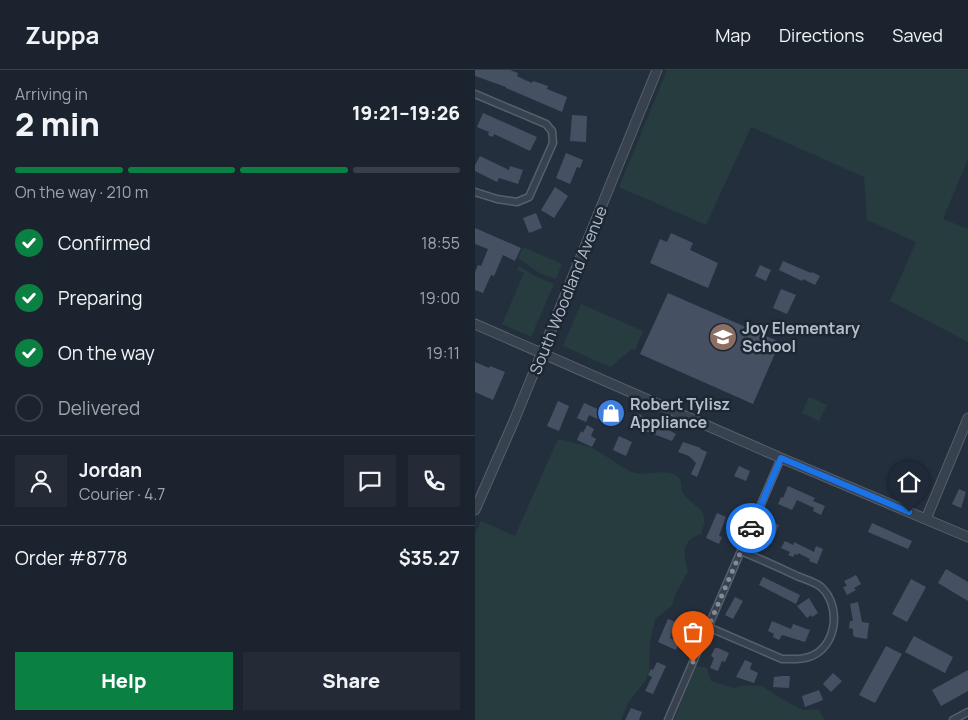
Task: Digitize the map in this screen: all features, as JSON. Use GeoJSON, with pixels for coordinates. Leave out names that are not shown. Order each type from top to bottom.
{"type":"FeatureCollection","features":[{"type":"Feature","properties":{"kind":"street","name":"South Woodland Avenue"},"geometry":{"type":"LineString","coordinates":[[475,510],[542,353],[657,70]]}},
{"type":"Feature","properties":{"kind":"street"},"geometry":{"type":"LineString","coordinates":[[475,94],[546,124],[551,131],[553,143],[529,197],[517,202],[497,199],[475,192]]}},
{"type":"Feature","properties":{"kind":"street"},"geometry":{"type":"LineString","coordinates":[[475,324],[781,458],[968,537]]}},
{"type":"Feature","properties":{"kind":"street"},"geometry":{"type":"LineString","coordinates":[[926,519],[968,418]]}},
{"type":"Feature","properties":{"kind":"street"},"geometry":{"type":"LineString","coordinates":[[668,720],[781,458]]}},
{"type":"Feature","properties":{"kind":"street"},"geometry":{"type":"LineString","coordinates":[[708,627],[782,659],[794,660],[810,656],[822,648],[829,640],[833,626],[834,611],[830,597],[820,586],[741,551]]}},
{"type":"Feature","properties":{"kind":"street"},"geometry":{"type":"LineString","coordinates":[[953,720],[968,712]]}},
{"type":"Feature","properties":{"kind":"green space"},"geometry":{"type":"Polygon","coordinates":[[[667,70],[968,71],[968,159],[943,219],[968,229],[968,342],[890,301],[916,242],[867,220],[864,177],[751,127],[706,225],[619,187],[667,70]]]}},
{"type":"Feature","properties":{"kind":"green space"},"geometry":{"type":"Polygon","coordinates":[[[523,247],[562,264],[556,279],[541,274],[518,258],[523,247]]]}},
{"type":"Feature","properties":{"kind":"green space"},"geometry":{"type":"Polygon","coordinates":[[[519,266],[535,276],[554,284],[531,337],[502,324],[524,273],[517,270],[519,266]]]}},
{"type":"Feature","properties":{"kind":"green space"},"geometry":{"type":"Polygon","coordinates":[[[581,304],[643,331],[635,350],[632,349],[610,367],[563,346],[581,304]]]}},
{"type":"Feature","properties":{"kind":"green space"},"geometry":{"type":"Polygon","coordinates":[[[809,397],[827,405],[819,421],[802,413],[809,397]]]}},
{"type":"Feature","properties":{"kind":"green space"},"geometry":{"type":"Polygon","coordinates":[[[558,439],[592,448],[635,473],[662,472],[677,476],[683,493],[701,510],[704,525],[701,534],[690,540],[685,549],[688,572],[676,593],[672,606],[655,619],[650,642],[649,671],[646,680],[628,703],[621,720],[475,720],[475,534],[481,521],[515,536],[558,439]]]}},
{"type":"Feature","properties":{"kind":"green space"},"geometry":{"type":"Polygon","coordinates":[[[696,666],[707,668],[711,681],[734,688],[744,685],[762,686],[803,710],[819,709],[824,720],[674,720],[696,666]]]}},
{"type":"Feature","properties":{"kind":"building"},"geometry":{"type":"Polygon","coordinates":[[[475,70],[510,70],[518,73],[517,76],[532,83],[533,81],[548,86],[547,89],[567,97],[562,112],[506,87],[475,76],[475,70]]]}},
{"type":"Feature","properties":{"kind":"building"},"geometry":{"type":"Polygon","coordinates":[[[483,113],[537,137],[530,151],[494,134],[493,137],[488,135],[489,132],[477,127],[483,113]]]}},
{"type":"Feature","properties":{"kind":"building"},"geometry":{"type":"Polygon","coordinates":[[[572,115],[587,116],[586,142],[570,141],[572,115]]]}},
{"type":"Feature","properties":{"kind":"building"},"geometry":{"type":"Polygon","coordinates":[[[566,153],[583,160],[580,168],[577,167],[570,184],[556,178],[566,153]]]}},
{"type":"Feature","properties":{"kind":"building"},"geometry":{"type":"Polygon","coordinates":[[[480,156],[509,170],[510,166],[523,170],[518,184],[499,178],[497,182],[475,171],[475,165],[480,156]]]}},
{"type":"Feature","properties":{"kind":"building"},"geometry":{"type":"Polygon","coordinates":[[[555,187],[568,196],[554,218],[541,210],[555,187]]]}},
{"type":"Feature","properties":{"kind":"building"},"geometry":{"type":"Polygon","coordinates":[[[536,213],[542,228],[529,233],[523,218],[536,213]]]}},
{"type":"Feature","properties":{"kind":"building"},"geometry":{"type":"Polygon","coordinates":[[[475,228],[521,248],[515,261],[503,255],[494,276],[491,275],[483,293],[475,290],[475,272],[478,265],[481,266],[488,249],[475,244],[475,228]]]}},
{"type":"Feature","properties":{"kind":"building"},"geometry":{"type":"Polygon","coordinates":[[[671,233],[693,243],[690,250],[718,263],[708,288],[650,263],[660,239],[667,242],[671,233]]]}},
{"type":"Feature","properties":{"kind":"building"},"geometry":{"type":"Polygon","coordinates":[[[783,261],[820,276],[815,285],[779,270],[783,261]]]}},
{"type":"Feature","properties":{"kind":"building"},"geometry":{"type":"Polygon","coordinates":[[[760,265],[771,270],[766,281],[755,276],[760,265]]]}},
{"type":"Feature","properties":{"kind":"building"},"geometry":{"type":"Polygon","coordinates":[[[781,289],[796,295],[787,314],[773,308],[781,289]]]}},
{"type":"Feature","properties":{"kind":"building"},"geometry":{"type":"Polygon","coordinates":[[[668,293],[780,342],[753,404],[640,354],[668,293]]]}},
{"type":"Feature","properties":{"kind":"building"},"geometry":{"type":"Polygon","coordinates":[[[475,362],[505,372],[493,400],[475,392],[475,362]]]}},
{"type":"Feature","properties":{"kind":"building","name":"Robert Tylisz Appliance"},"geometry":{"type":"Polygon","coordinates":[[[608,399],[624,407],[614,427],[589,415],[586,422],[577,418],[584,403],[602,411],[608,399]]]}},
{"type":"Feature","properties":{"kind":"building"},"geometry":{"type":"Polygon","coordinates":[[[558,401],[569,406],[559,431],[547,426],[558,401]]]}},
{"type":"Feature","properties":{"kind":"building"},"geometry":{"type":"Polygon","coordinates":[[[637,413],[676,434],[672,441],[632,426],[637,413]]]}},
{"type":"Feature","properties":{"kind":"building"},"geometry":{"type":"Polygon","coordinates":[[[587,425],[594,429],[591,436],[596,439],[592,447],[577,440],[581,431],[583,433],[587,425]]]}},
{"type":"Feature","properties":{"kind":"building"},"geometry":{"type":"Polygon","coordinates":[[[619,436],[632,442],[626,456],[613,450],[619,436]]]}},
{"type":"Feature","properties":{"kind":"building"},"geometry":{"type":"Polygon","coordinates":[[[683,442],[707,452],[697,477],[691,474],[696,463],[689,456],[678,452],[683,442]]]}},
{"type":"Feature","properties":{"kind":"building"},"geometry":{"type":"Polygon","coordinates":[[[739,466],[750,471],[746,481],[734,476],[739,466]]]}},
{"type":"Feature","properties":{"kind":"building"},"geometry":{"type":"Polygon","coordinates":[[[788,486],[815,498],[813,501],[825,506],[821,515],[813,511],[814,508],[797,500],[792,510],[778,504],[788,486]]]}},
{"type":"Feature","properties":{"kind":"building"},"geometry":{"type":"Polygon","coordinates":[[[959,489],[966,492],[961,508],[952,504],[959,489]]]}},
{"type":"Feature","properties":{"kind":"building"},"geometry":{"type":"Polygon","coordinates":[[[717,513],[726,517],[719,536],[722,537],[719,544],[706,538],[717,513]]]}},
{"type":"Feature","properties":{"kind":"building"},"geometry":{"type":"Polygon","coordinates":[[[770,521],[779,525],[771,544],[762,540],[770,521]]]}},
{"type":"Feature","properties":{"kind":"building"},"geometry":{"type":"Polygon","coordinates":[[[872,523],[912,541],[908,549],[868,532],[872,523]]]}},
{"type":"Feature","properties":{"kind":"building"},"geometry":{"type":"Polygon","coordinates":[[[785,541],[793,545],[794,542],[814,552],[816,546],[823,549],[817,564],[798,553],[798,555],[795,554],[793,557],[788,555],[790,552],[781,548],[785,541]]]}},
{"type":"Feature","properties":{"kind":"building"},"geometry":{"type":"Polygon","coordinates":[[[946,569],[968,582],[968,601],[938,583],[946,569]]]}},
{"type":"Feature","properties":{"kind":"building"},"geometry":{"type":"Polygon","coordinates":[[[856,575],[861,584],[854,588],[856,590],[847,595],[843,587],[847,586],[844,581],[856,575]]]}},
{"type":"Feature","properties":{"kind":"building"},"geometry":{"type":"Polygon","coordinates":[[[763,577],[800,595],[796,604],[759,585],[763,577]]]}},
{"type":"Feature","properties":{"kind":"building"},"geometry":{"type":"Polygon","coordinates":[[[911,579],[926,587],[907,622],[892,614],[911,579]]]}},
{"type":"Feature","properties":{"kind":"building"},"geometry":{"type":"Polygon","coordinates":[[[735,597],[743,601],[733,619],[725,615],[735,597]]]}},
{"type":"Feature","properties":{"kind":"building"},"geometry":{"type":"Polygon","coordinates":[[[809,598],[818,613],[807,618],[797,606],[809,598]]]}},
{"type":"Feature","properties":{"kind":"building"},"geometry":{"type":"Polygon","coordinates":[[[858,602],[862,622],[869,623],[867,639],[855,637],[853,629],[849,628],[850,621],[853,621],[850,604],[858,602]]]}},
{"type":"Feature","properties":{"kind":"building"},"geometry":{"type":"Polygon","coordinates":[[[668,619],[676,622],[670,638],[679,642],[676,650],[658,642],[668,619]]]}},
{"type":"Feature","properties":{"kind":"building"},"geometry":{"type":"Polygon","coordinates":[[[772,621],[791,629],[793,624],[810,630],[805,642],[782,635],[779,640],[773,637],[774,634],[768,631],[772,621]]]}},
{"type":"Feature","properties":{"kind":"building"},"geometry":{"type":"Polygon","coordinates":[[[914,636],[953,657],[945,673],[905,652],[914,636]]]}},
{"type":"Feature","properties":{"kind":"building"},"geometry":{"type":"Polygon","coordinates":[[[886,646],[902,654],[875,703],[859,695],[886,646]]]}},
{"type":"Feature","properties":{"kind":"building"},"geometry":{"type":"Polygon","coordinates":[[[715,648],[729,653],[725,662],[722,661],[718,671],[710,668],[714,658],[711,656],[715,648]]]}},
{"type":"Feature","properties":{"kind":"building"},"geometry":{"type":"Polygon","coordinates":[[[745,660],[752,663],[750,669],[758,673],[754,683],[736,677],[745,660]]]}},
{"type":"Feature","properties":{"kind":"building"},"geometry":{"type":"Polygon","coordinates":[[[657,662],[666,666],[653,694],[645,691],[652,677],[648,675],[657,662]]]}},
{"type":"Feature","properties":{"kind":"building"},"geometry":{"type":"Polygon","coordinates":[[[968,670],[968,691],[941,706],[932,690],[968,670]]]}},
{"type":"Feature","properties":{"kind":"building"},"geometry":{"type":"Polygon","coordinates":[[[833,673],[842,681],[831,692],[823,684],[833,673]]]}},
{"type":"Feature","properties":{"kind":"building"},"geometry":{"type":"Polygon","coordinates":[[[790,676],[789,688],[773,687],[774,677],[790,676]]]}},
{"type":"Feature","properties":{"kind":"building"},"geometry":{"type":"Polygon","coordinates":[[[819,690],[823,700],[805,707],[802,696],[819,690]]]}},
{"type":"Feature","properties":{"kind":"building"},"geometry":{"type":"Polygon","coordinates":[[[631,708],[642,712],[639,720],[625,720],[631,708]]]}},
{"type":"Feature","properties":{"kind":"way so far"},"geometry":{"type":"LineString","coordinates":[[693,662],[751,528]]}},
{"type":"Feature","properties":{"kind":"place","name":"Joy Elementary School"},"geometry":{"type":"Point","coordinates":[723,337]}},
{"type":"Feature","properties":{"kind":"place","name":"Robert Tylisz Appliance"},"geometry":{"type":"Point","coordinates":[611,413]}},
{"type":"Feature","properties":{"kind":"route"},"geometry":{"type":"LineString","coordinates":[[751,528],[781,458],[909,512]]}}]}
